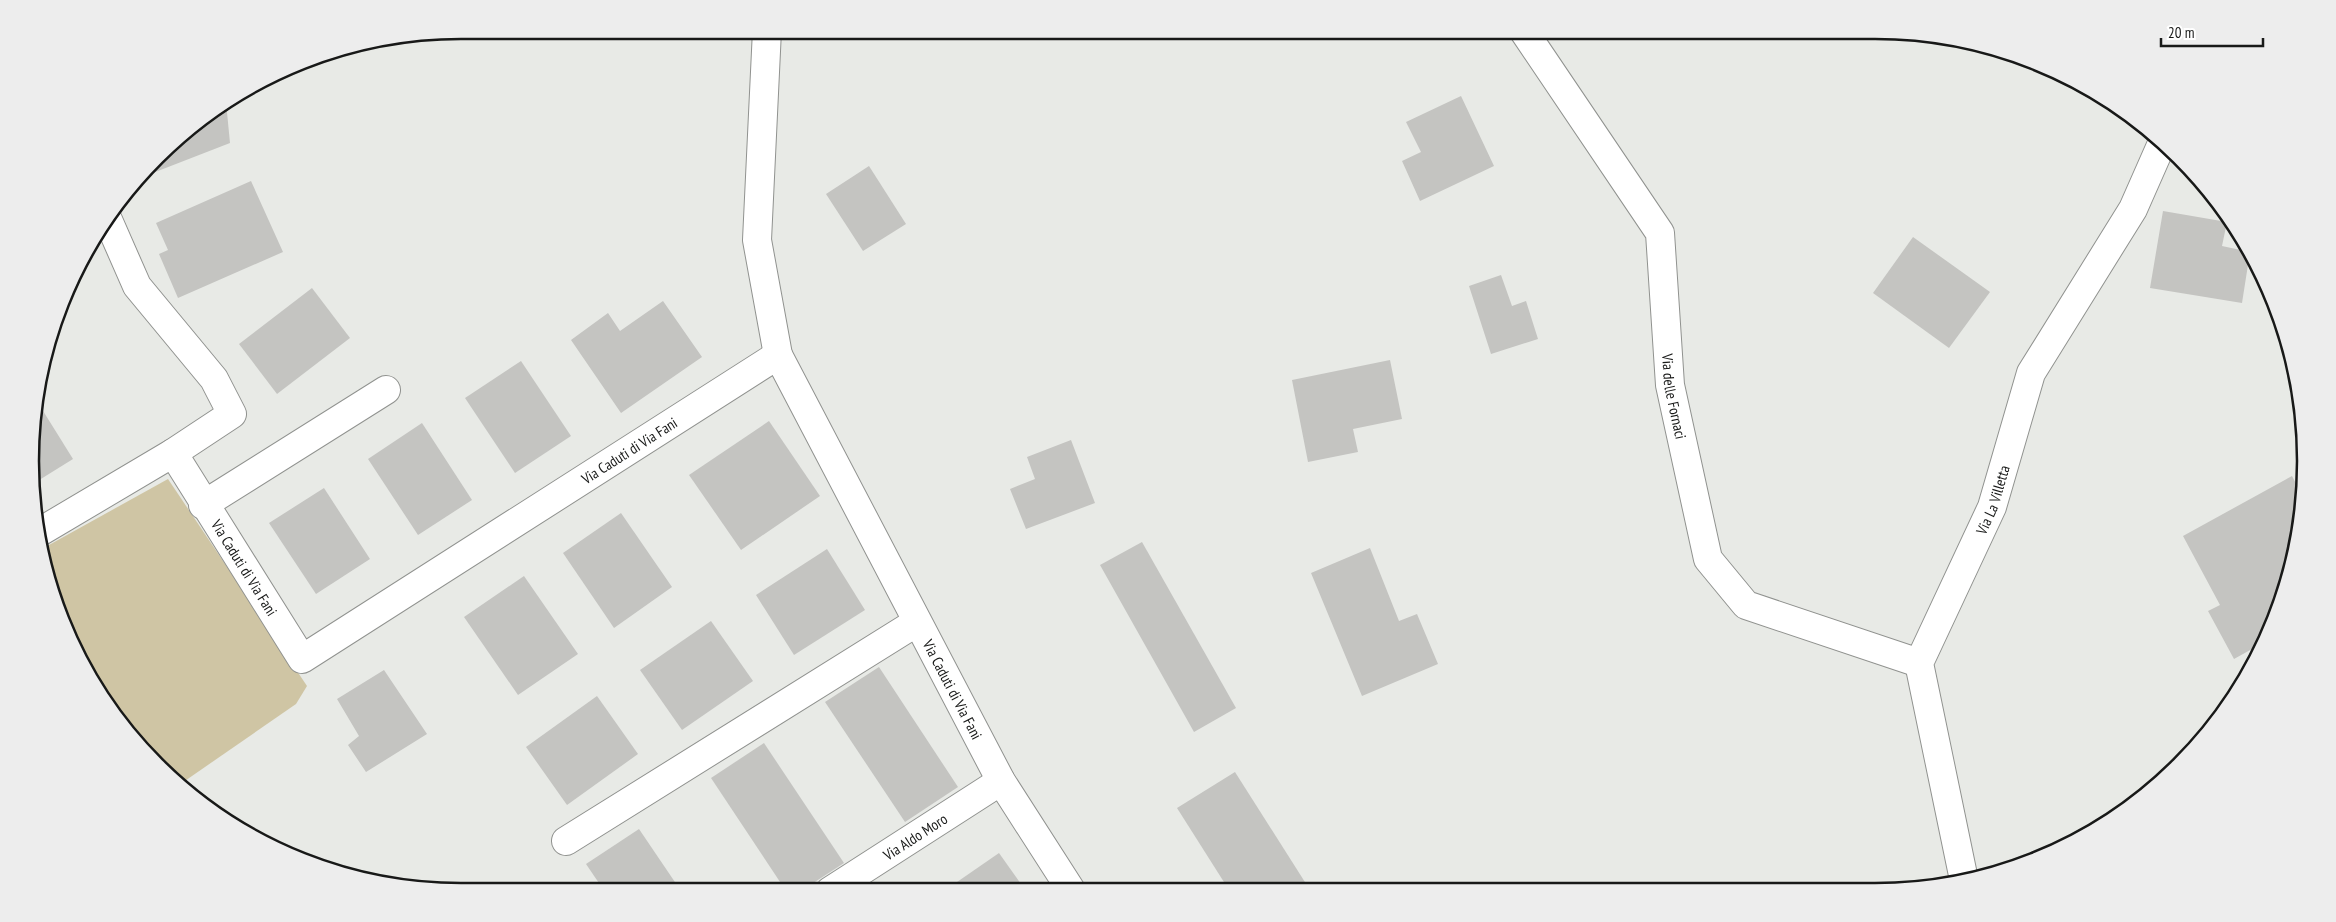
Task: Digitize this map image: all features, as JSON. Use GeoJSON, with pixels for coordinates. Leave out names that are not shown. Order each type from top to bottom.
{"type":"FeatureCollection","features":[{"type":"Feature","properties":{"kind":"street"},"geometry":{"type":"LineString","coordinates":[[767,39],[757,240],[778,355]]}},
{"type":"Feature","properties":{"kind":"street","name":"Via delle Fornaci"},"geometry":{"type":"LineString","coordinates":[[1529,39],[1660,233],[1670,385],[1708,559],[1746,605],[1919,663]]}},
{"type":"Feature","properties":{"kind":"street","name":"Via La Villetta"},"geometry":{"type":"LineString","coordinates":[[1919,663],[1992,507],[2031,373],[2133,209],[2159,149]]}},
{"type":"Feature","properties":{"kind":"street"},"geometry":{"type":"LineString","coordinates":[[44,529],[173,453],[232,414],[214,379],[137,286],[110,225]]}},
{"type":"Feature","properties":{"kind":"street","name":"Via Caduti di Via Fani"},"geometry":{"type":"LineString","coordinates":[[173,453],[203,505],[302,659],[778,355],[1001,781],[1067,883]]}},
{"type":"Feature","properties":{"kind":"street"},"geometry":{"type":"LineString","coordinates":[[203,505],[386,390]]}},
{"type":"Feature","properties":{"kind":"street"},"geometry":{"type":"LineString","coordinates":[[566,841],[917,622]]}},
{"type":"Feature","properties":{"kind":"street"},"geometry":{"type":"LineString","coordinates":[[1919,663],[1963,874]]}},
{"type":"Feature","properties":{"kind":"street","name":"Via Aldo Moro"},"geometry":{"type":"LineString","coordinates":[[842,883],[1001,781]]}},
{"type":"Feature","properties":{"kind":"shaded area"},"geometry":{"type":"Polygon","coordinates":[[[168,479],[307,686],[296,704],[186,780],[162,760],[126,718],[95,672],[82,648],[61,597],[48,546],[168,479]]]}},
{"type":"Feature","properties":{"kind":"building"},"geometry":{"type":"Polygon","coordinates":[[[1461,96],[1494,166],[1420,201],[1402,161],[1421,152],[1406,122],[1461,96]]]}},
{"type":"Feature","properties":{"kind":"building"},"geometry":{"type":"Polygon","coordinates":[[[227,110],[230,143],[152,173],[162,162],[204,126],[227,110]]]}},
{"type":"Feature","properties":{"kind":"building"},"geometry":{"type":"Polygon","coordinates":[[[869,166],[906,224],[863,251],[826,194],[869,166]]]}},
{"type":"Feature","properties":{"kind":"building"},"geometry":{"type":"Polygon","coordinates":[[[251,181],[283,252],[178,298],[159,254],[168,250],[156,223],[251,181]]]}},
{"type":"Feature","properties":{"kind":"building"},"geometry":{"type":"Polygon","coordinates":[[[2163,211],[2223,221],[2226,226],[2222,246],[2241,250],[2248,263],[2242,303],[2150,288],[2163,211]]]}},
{"type":"Feature","properties":{"kind":"building"},"geometry":{"type":"Polygon","coordinates":[[[1913,237],[1990,292],[1949,348],[1873,293],[1913,237]]]}},
{"type":"Feature","properties":{"kind":"building"},"geometry":{"type":"Polygon","coordinates":[[[1501,275],[1512,306],[1526,301],[1538,339],[1491,354],[1469,286],[1501,275]]]}},
{"type":"Feature","properties":{"kind":"building"},"geometry":{"type":"Polygon","coordinates":[[[312,288],[350,338],[277,394],[239,344],[312,288]]]}},
{"type":"Feature","properties":{"kind":"building"},"geometry":{"type":"Polygon","coordinates":[[[663,301],[702,357],[621,413],[571,340],[608,313],[620,331],[663,301]]]}},
{"type":"Feature","properties":{"kind":"building"},"geometry":{"type":"Polygon","coordinates":[[[1390,360],[1402,419],[1353,429],[1358,452],[1308,462],[1292,380],[1390,360]]]}},
{"type":"Feature","properties":{"kind":"building"},"geometry":{"type":"Polygon","coordinates":[[[521,361],[571,436],[515,473],[465,398],[521,361]]]}},
{"type":"Feature","properties":{"kind":"building"},"geometry":{"type":"Polygon","coordinates":[[[42,409],[73,459],[40,480],[42,409]]]}},
{"type":"Feature","properties":{"kind":"building"},"geometry":{"type":"Polygon","coordinates":[[[769,421],[820,496],[741,550],[689,475],[769,421]]]}},
{"type":"Feature","properties":{"kind":"building"},"geometry":{"type":"Polygon","coordinates":[[[422,423],[472,500],[418,535],[368,459],[422,423]]]}},
{"type":"Feature","properties":{"kind":"building"},"geometry":{"type":"Polygon","coordinates":[[[1071,440],[1095,503],[1026,529],[1010,489],[1035,479],[1027,457],[1071,440]]]}},
{"type":"Feature","properties":{"kind":"building"},"geometry":{"type":"Polygon","coordinates":[[[2292,476],[2296,484],[2294,516],[2289,543],[2275,597],[2254,648],[2234,659],[2208,611],[2220,605],[2183,536],[2292,476]]]}},
{"type":"Feature","properties":{"kind":"building"},"geometry":{"type":"Polygon","coordinates":[[[324,488],[370,559],[316,594],[269,523],[324,488]]]}},
{"type":"Feature","properties":{"kind":"building"},"geometry":{"type":"Polygon","coordinates":[[[621,513],[672,587],[614,628],[563,553],[621,513]]]}},
{"type":"Feature","properties":{"kind":"building"},"geometry":{"type":"Polygon","coordinates":[[[1142,542],[1236,708],[1194,732],[1100,565],[1142,542]]]}},
{"type":"Feature","properties":{"kind":"building"},"geometry":{"type":"Polygon","coordinates":[[[1370,548],[1399,621],[1417,614],[1438,664],[1362,696],[1311,573],[1370,548]]]}},
{"type":"Feature","properties":{"kind":"building"},"geometry":{"type":"Polygon","coordinates":[[[827,549],[865,610],[794,655],[756,595],[827,549]]]}},
{"type":"Feature","properties":{"kind":"building"},"geometry":{"type":"Polygon","coordinates":[[[524,576],[578,654],[518,695],[464,617],[524,576]]]}},
{"type":"Feature","properties":{"kind":"building"},"geometry":{"type":"Polygon","coordinates":[[[711,621],[753,681],[682,730],[640,670],[711,621]]]}},
{"type":"Feature","properties":{"kind":"building"},"geometry":{"type":"Polygon","coordinates":[[[879,667],[958,787],[905,822],[825,702],[879,667]]]}},
{"type":"Feature","properties":{"kind":"building"},"geometry":{"type":"Polygon","coordinates":[[[384,670],[427,734],[366,772],[348,745],[359,736],[337,699],[384,670]]]}},
{"type":"Feature","properties":{"kind":"building"},"geometry":{"type":"Polygon","coordinates":[[[597,696],[638,754],[567,805],[526,747],[597,696]]]}},
{"type":"Feature","properties":{"kind":"building"},"geometry":{"type":"Polygon","coordinates":[[[764,743],[844,863],[813,883],[781,883],[711,778],[764,743]]]}},
{"type":"Feature","properties":{"kind":"building"},"geometry":{"type":"Polygon","coordinates":[[[1235,772],[1306,883],[1225,883],[1177,808],[1235,772]]]}},
{"type":"Feature","properties":{"kind":"building"},"geometry":{"type":"Polygon","coordinates":[[[639,829],[676,883],[599,883],[586,864],[639,829]]]}},
{"type":"Feature","properties":{"kind":"building"},"geometry":{"type":"Polygon","coordinates":[[[999,853],[1020,883],[956,883],[999,853]]]}}]}
